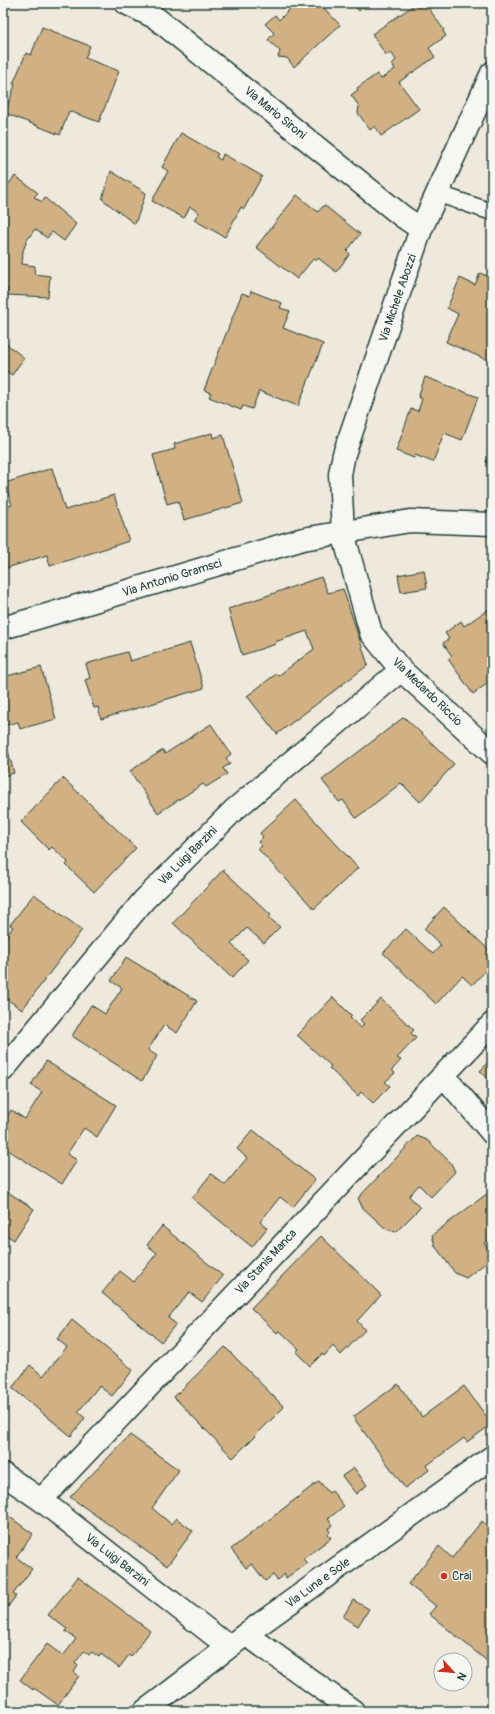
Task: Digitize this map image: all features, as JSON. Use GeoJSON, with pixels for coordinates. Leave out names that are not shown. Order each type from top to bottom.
{"type":"FeatureCollection","features":[{"type":"Feature","properties":{"kind":"street","name":"Via Mario Sironi"},"geometry":{"type":"LineString","coordinates":[[126,3],[156,18],[421,229]]}},
{"type":"Feature","properties":{"kind":"street","name":"Via Michele Abozzi"},"geometry":{"type":"LineString","coordinates":[[343,533],[340,474],[344,454],[421,229],[436,193],[492,73]]}},
{"type":"Feature","properties":{"kind":"street","name":"Via Antonio Gramsci"},"geometry":{"type":"LineString","coordinates":[[3,628],[303,539],[410,521],[492,524]]}},
{"type":"Feature","properties":{"kind":"street","name":"Via Medardo Riccio"},"geometry":{"type":"LineString","coordinates":[[343,533],[371,634],[401,670],[492,753]]}},
{"type":"Feature","properties":{"kind":"street","name":"Via Luigi Barzini"},"geometry":{"type":"LineString","coordinates":[[3,1070],[139,906],[154,890],[234,810],[401,670]]}},
{"type":"Feature","properties":{"kind":"street","name":"Via Stanis Manca"},"geometry":{"type":"LineString","coordinates":[[41,1500],[492,1024]]}},
{"type":"Feature","properties":{"kind":"street"},"geometry":{"type":"LineString","coordinates":[[443,1075],[492,1133]]}},
{"type":"Feature","properties":{"kind":"street","name":"Via Luna e Sole"},"geometry":{"type":"LineString","coordinates":[[145,1711],[246,1634],[492,1457]]}},
{"type":"Feature","properties":{"kind":"street","name":"Via Luigi Barzini"},"geometry":{"type":"LineString","coordinates":[[3,1474],[41,1500],[229,1647]]}},
{"type":"Feature","properties":{"kind":"street"},"geometry":{"type":"LineString","coordinates":[[246,1634],[353,1711]]}},
{"type":"Feature","properties":{"kind":"lane"},"geometry":{"type":"LineString","coordinates":[[436,193],[492,212]]}},
{"type":"Feature","properties":{"kind":"building"},"geometry":{"type":"Polygon","coordinates":[[[296,3],[314,3],[319,8],[322,6],[340,25],[294,67],[287,58],[278,57],[280,51],[268,40],[274,33],[265,24],[275,15],[279,20],[296,3]]]}},
{"type":"Feature","properties":{"kind":"building"},"geometry":{"type":"Polygon","coordinates":[[[352,3],[367,3],[359,11],[352,3]]]}},
{"type":"Feature","properties":{"kind":"building"},"geometry":{"type":"Polygon","coordinates":[[[417,3],[425,3],[444,30],[443,31],[446,36],[429,48],[435,57],[399,82],[419,109],[381,136],[375,126],[370,130],[358,113],[359,106],[351,95],[358,90],[357,88],[377,74],[381,79],[395,69],[392,64],[396,60],[391,52],[386,55],[372,34],[417,3]]]}},
{"type":"Feature","properties":{"kind":"building"},"geometry":{"type":"Polygon","coordinates":[[[42,27],[90,46],[85,58],[119,71],[99,122],[69,111],[60,135],[5,113],[15,85],[13,84],[26,53],[31,55],[42,27]]]}},
{"type":"Feature","properties":{"kind":"building"},"geometry":{"type":"Polygon","coordinates":[[[181,133],[218,154],[216,157],[221,160],[223,154],[262,176],[244,209],[241,207],[225,237],[194,220],[199,212],[190,207],[184,218],[152,201],[168,171],[162,167],[181,133]]]}},
{"type":"Feature","properties":{"kind":"building"},"geometry":{"type":"Polygon","coordinates":[[[111,171],[146,193],[135,224],[102,199],[111,171]]]}},
{"type":"Feature","properties":{"kind":"building"},"geometry":{"type":"Polygon","coordinates":[[[15,176],[38,193],[34,197],[42,202],[45,198],[76,224],[64,241],[52,232],[47,238],[35,229],[27,240],[23,251],[22,264],[35,266],[34,274],[50,276],[48,297],[7,295],[8,289],[3,288],[3,205],[8,199],[3,195],[3,191],[15,176]]]}},
{"type":"Feature","properties":{"kind":"building"},"geometry":{"type":"Polygon","coordinates":[[[297,195],[318,212],[324,205],[360,234],[347,251],[350,254],[336,272],[318,258],[316,261],[313,259],[297,279],[256,247],[297,195]]]}},
{"type":"Feature","properties":{"kind":"building"},"geometry":{"type":"Polygon","coordinates":[[[480,273],[492,278],[492,347],[487,360],[446,342],[458,314],[447,308],[460,278],[475,285],[480,273]]]}},
{"type":"Feature","properties":{"kind":"building"},"geometry":{"type":"Polygon","coordinates":[[[251,291],[282,303],[280,308],[290,311],[283,328],[323,344],[298,406],[259,391],[252,409],[243,406],[241,410],[209,397],[211,393],[204,390],[242,293],[250,296],[251,291]]]}},
{"type":"Feature","properties":{"kind":"building"},"geometry":{"type":"Polygon","coordinates":[[[3,341],[24,358],[12,375],[3,369],[3,341]]]}},
{"type":"Feature","properties":{"kind":"building"},"geometry":{"type":"Polygon","coordinates":[[[425,377],[478,397],[462,440],[444,433],[433,462],[415,455],[414,458],[396,451],[411,409],[418,411],[422,399],[418,397],[425,377]]]}},
{"type":"Feature","properties":{"kind":"building"},"geometry":{"type":"Polygon","coordinates":[[[212,433],[213,438],[223,435],[243,503],[184,520],[178,501],[167,504],[153,455],[175,449],[174,444],[212,433]]]}},
{"type":"Feature","properties":{"kind":"building"},"geometry":{"type":"Polygon","coordinates":[[[492,448],[492,465],[486,462],[492,448]]]}},
{"type":"Feature","properties":{"kind":"building"},"geometry":{"type":"Polygon","coordinates":[[[52,468],[65,510],[114,495],[129,541],[50,566],[47,555],[7,568],[3,554],[3,508],[12,505],[5,483],[52,468]]]}},
{"type":"Feature","properties":{"kind":"building"},"geometry":{"type":"Polygon","coordinates":[[[424,570],[427,588],[401,592],[398,575],[424,570]]]}},
{"type":"Feature","properties":{"kind":"building"},"geometry":{"type":"Polygon","coordinates":[[[321,577],[328,593],[343,589],[368,665],[277,734],[247,696],[276,674],[278,676],[314,649],[307,631],[275,642],[276,644],[242,655],[228,609],[321,577]]]}},
{"type":"Feature","properties":{"kind":"building"},"geometry":{"type":"Polygon","coordinates":[[[492,607],[492,680],[473,694],[448,659],[452,656],[443,643],[449,639],[445,633],[461,621],[464,626],[492,607]]]}},
{"type":"Feature","properties":{"kind":"building"},"geometry":{"type":"Polygon","coordinates":[[[190,643],[204,688],[101,719],[98,707],[94,708],[85,680],[90,678],[86,664],[127,652],[130,661],[190,643]]]}},
{"type":"Feature","properties":{"kind":"building"},"geometry":{"type":"Polygon","coordinates":[[[41,667],[56,719],[20,729],[18,722],[3,726],[3,683],[8,682],[7,676],[41,667]]]}},
{"type":"Feature","properties":{"kind":"building"},"geometry":{"type":"Polygon","coordinates":[[[404,717],[454,764],[420,802],[401,783],[356,818],[343,800],[339,802],[322,780],[404,717]]]}},
{"type":"Feature","properties":{"kind":"building"},"geometry":{"type":"Polygon","coordinates":[[[211,724],[231,754],[226,758],[230,764],[223,768],[227,774],[206,787],[203,784],[158,813],[130,771],[163,750],[165,754],[211,724]]]}},
{"type":"Feature","properties":{"kind":"building"},"geometry":{"type":"Polygon","coordinates":[[[3,732],[14,773],[3,776],[3,732]]]}},
{"type":"Feature","properties":{"kind":"building"},"geometry":{"type":"Polygon","coordinates":[[[63,778],[136,848],[94,892],[66,865],[68,862],[52,847],[49,850],[21,822],[63,778]]]}},
{"type":"Feature","properties":{"kind":"building"},"geometry":{"type":"Polygon","coordinates":[[[296,800],[358,868],[314,909],[258,849],[262,846],[258,842],[263,837],[260,833],[296,800]]]}},
{"type":"Feature","properties":{"kind":"building"},"geometry":{"type":"Polygon","coordinates":[[[223,870],[271,915],[268,917],[280,927],[264,943],[247,928],[231,944],[248,960],[232,978],[173,923],[223,870]]]}},
{"type":"Feature","properties":{"kind":"building"},"geometry":{"type":"Polygon","coordinates":[[[34,894],[82,930],[22,1010],[3,996],[3,940],[13,927],[10,925],[34,894]]]}},
{"type":"Feature","properties":{"kind":"building"},"geometry":{"type":"Polygon","coordinates":[[[444,907],[492,953],[492,964],[472,985],[462,976],[436,1004],[383,953],[406,929],[433,954],[441,945],[424,929],[444,907]]]}},
{"type":"Feature","properties":{"kind":"building"},"geometry":{"type":"Polygon","coordinates":[[[126,957],[197,1001],[177,1033],[164,1025],[148,1050],[157,1056],[142,1081],[72,1036],[91,1005],[105,1014],[122,988],[111,981],[126,957]]]}},
{"type":"Feature","properties":{"kind":"building"},"geometry":{"type":"Polygon","coordinates":[[[333,997],[352,1016],[350,1018],[361,1028],[364,1024],[360,1020],[381,999],[414,1030],[411,1033],[416,1038],[397,1058],[401,1060],[392,1070],[395,1073],[385,1082],[390,1086],[373,1103],[361,1092],[358,1096],[329,1068],[331,1066],[297,1035],[333,997]]]}},
{"type":"Feature","properties":{"kind":"building"},"geometry":{"type":"Polygon","coordinates":[[[492,1058],[492,1082],[480,1071],[492,1058]]]}},
{"type":"Feature","properties":{"kind":"building"},"geometry":{"type":"Polygon","coordinates":[[[46,1061],[116,1105],[97,1137],[84,1128],[67,1154],[77,1160],[62,1184],[3,1147],[3,1123],[11,1110],[25,1119],[42,1092],[31,1085],[46,1061]]]}},
{"type":"Feature","properties":{"kind":"building"},"geometry":{"type":"Polygon","coordinates":[[[253,1130],[315,1180],[293,1207],[280,1197],[260,1222],[267,1228],[252,1247],[192,1198],[211,1174],[225,1185],[247,1158],[237,1149],[253,1130]]]}},
{"type":"Feature","properties":{"kind":"building"},"geometry":{"type":"Polygon","coordinates":[[[417,1136],[427,1140],[451,1163],[455,1172],[431,1197],[419,1185],[409,1196],[420,1208],[396,1232],[386,1229],[362,1207],[358,1198],[417,1136]]]}},
{"type":"Feature","properties":{"kind":"building"},"geometry":{"type":"Polygon","coordinates":[[[3,1189],[34,1209],[14,1240],[3,1233],[3,1189]]]}},
{"type":"Feature","properties":{"kind":"building"},"geometry":{"type":"Polygon","coordinates":[[[492,1190],[492,1237],[484,1243],[492,1254],[492,1258],[466,1278],[455,1273],[435,1246],[432,1235],[492,1190]]]}},
{"type":"Feature","properties":{"kind":"building"},"geometry":{"type":"Polygon","coordinates":[[[162,1226],[223,1276],[202,1302],[189,1292],[168,1318],[176,1324],[161,1342],[102,1293],[120,1271],[134,1282],[157,1253],[147,1245],[162,1226]]]}},
{"type":"Feature","properties":{"kind":"building"},"geometry":{"type":"Polygon","coordinates":[[[321,1236],[381,1295],[357,1321],[365,1330],[341,1355],[333,1346],[324,1356],[322,1354],[310,1366],[296,1352],[299,1349],[279,1330],[277,1333],[251,1308],[321,1236]]]}},
{"type":"Feature","properties":{"kind":"building"},"geometry":{"type":"Polygon","coordinates":[[[72,1320],[133,1370],[112,1396],[99,1386],[78,1412],[85,1418],[71,1436],[12,1388],[30,1365],[43,1376],[67,1347],[57,1339],[72,1320]]]}},
{"type":"Feature","properties":{"kind":"building"},"geometry":{"type":"Polygon","coordinates":[[[225,1347],[284,1407],[233,1458],[174,1397],[225,1347]]]}},
{"type":"Feature","properties":{"kind":"building"},"geometry":{"type":"Polygon","coordinates":[[[398,1384],[422,1417],[464,1386],[492,1424],[467,1442],[464,1438],[426,1466],[429,1470],[405,1488],[353,1417],[398,1384]]]}},
{"type":"Feature","properties":{"kind":"building"},"geometry":{"type":"Polygon","coordinates":[[[130,1435],[179,1470],[152,1508],[171,1524],[176,1518],[193,1531],[167,1566],[70,1497],[130,1435]]]}},
{"type":"Feature","properties":{"kind":"building"},"geometry":{"type":"Polygon","coordinates":[[[354,1468],[367,1485],[356,1494],[342,1476],[354,1468]]]}},
{"type":"Feature","properties":{"kind":"building"},"geometry":{"type":"Polygon","coordinates":[[[319,1481],[329,1493],[332,1491],[344,1506],[328,1519],[333,1525],[328,1529],[330,1532],[328,1534],[331,1538],[303,1559],[307,1563],[286,1578],[284,1574],[277,1580],[273,1575],[265,1581],[252,1564],[246,1568],[231,1549],[319,1481]]]}},
{"type":"Feature","properties":{"kind":"building"},"geometry":{"type":"Polygon","coordinates":[[[3,1512],[33,1534],[16,1557],[32,1569],[13,1594],[16,1596],[3,1613],[3,1512]]]}},
{"type":"Feature","properties":{"kind":"building"},"geometry":{"type":"Polygon","coordinates":[[[482,1521],[492,1530],[492,1665],[429,1614],[436,1606],[408,1584],[439,1546],[452,1558],[482,1521]]]}},
{"type":"Feature","properties":{"kind":"building"},"geometry":{"type":"Polygon","coordinates":[[[78,1577],[150,1631],[131,1657],[129,1655],[119,1668],[101,1654],[99,1657],[92,1652],[89,1655],[84,1651],[75,1663],[78,1666],[74,1672],[79,1676],[58,1705],[34,1688],[33,1690],[20,1680],[47,1644],[63,1656],[76,1639],[65,1631],[67,1629],[48,1615],[78,1577]]]}},
{"type":"Feature","properties":{"kind":"building"},"geometry":{"type":"Polygon","coordinates":[[[353,1600],[369,1609],[358,1626],[343,1617],[353,1600]]]}},
{"type":"Feature","properties":{"kind":"place","name":"Crai"},"geometry":{"type":"Point","coordinates":[444,1576]}}]}
